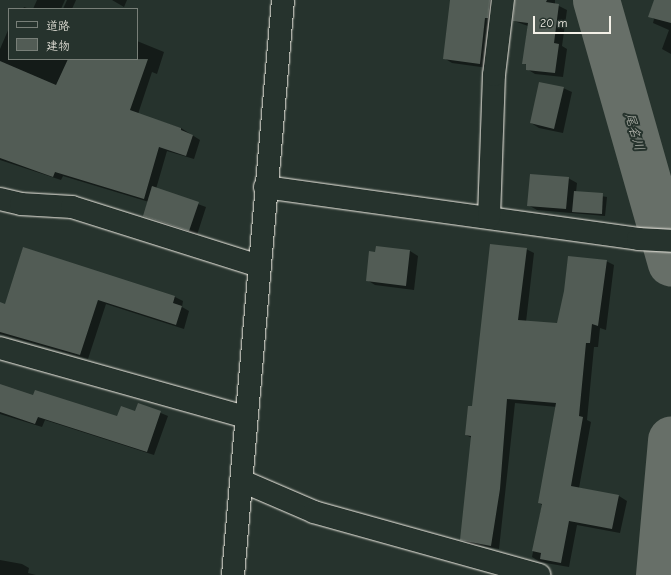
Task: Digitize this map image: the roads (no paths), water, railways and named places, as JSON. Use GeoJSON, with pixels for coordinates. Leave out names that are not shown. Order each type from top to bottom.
{"type":"FeatureCollection","features":[{"type":"Feature","properties":{"kind":"street"},"geometry":{"type":"LineString","coordinates":[[233,575],[242,481],[265,187],[283,0]]}},
{"type":"Feature","properties":{"kind":"street"},"geometry":{"type":"LineString","coordinates":[[489,218],[494,75],[503,0]]}},
{"type":"Feature","properties":{"kind":"street"},"geometry":{"type":"LineString","coordinates":[[265,187],[671,241]]}},
{"type":"Feature","properties":{"kind":"street"},"geometry":{"type":"LineString","coordinates":[[0,199],[21,204],[72,207],[259,266]]}},
{"type":"Feature","properties":{"kind":"street"},"geometry":{"type":"LineString","coordinates":[[0,348],[246,417]]}},
{"type":"Feature","properties":{"kind":"street"},"geometry":{"type":"LineString","coordinates":[[242,481],[314,512],[539,575]]}},
{"type":"Feature","properties":{"kind":"waterway","name":"尾名川"},"geometry":{"type":"LineString","coordinates":[[596,0],[671,263]]}},
{"type":"Feature","properties":{"kind":"waterway","name":"尾名川"},"geometry":{"type":"LineString","coordinates":[[659,575],[671,440]]}}]}
